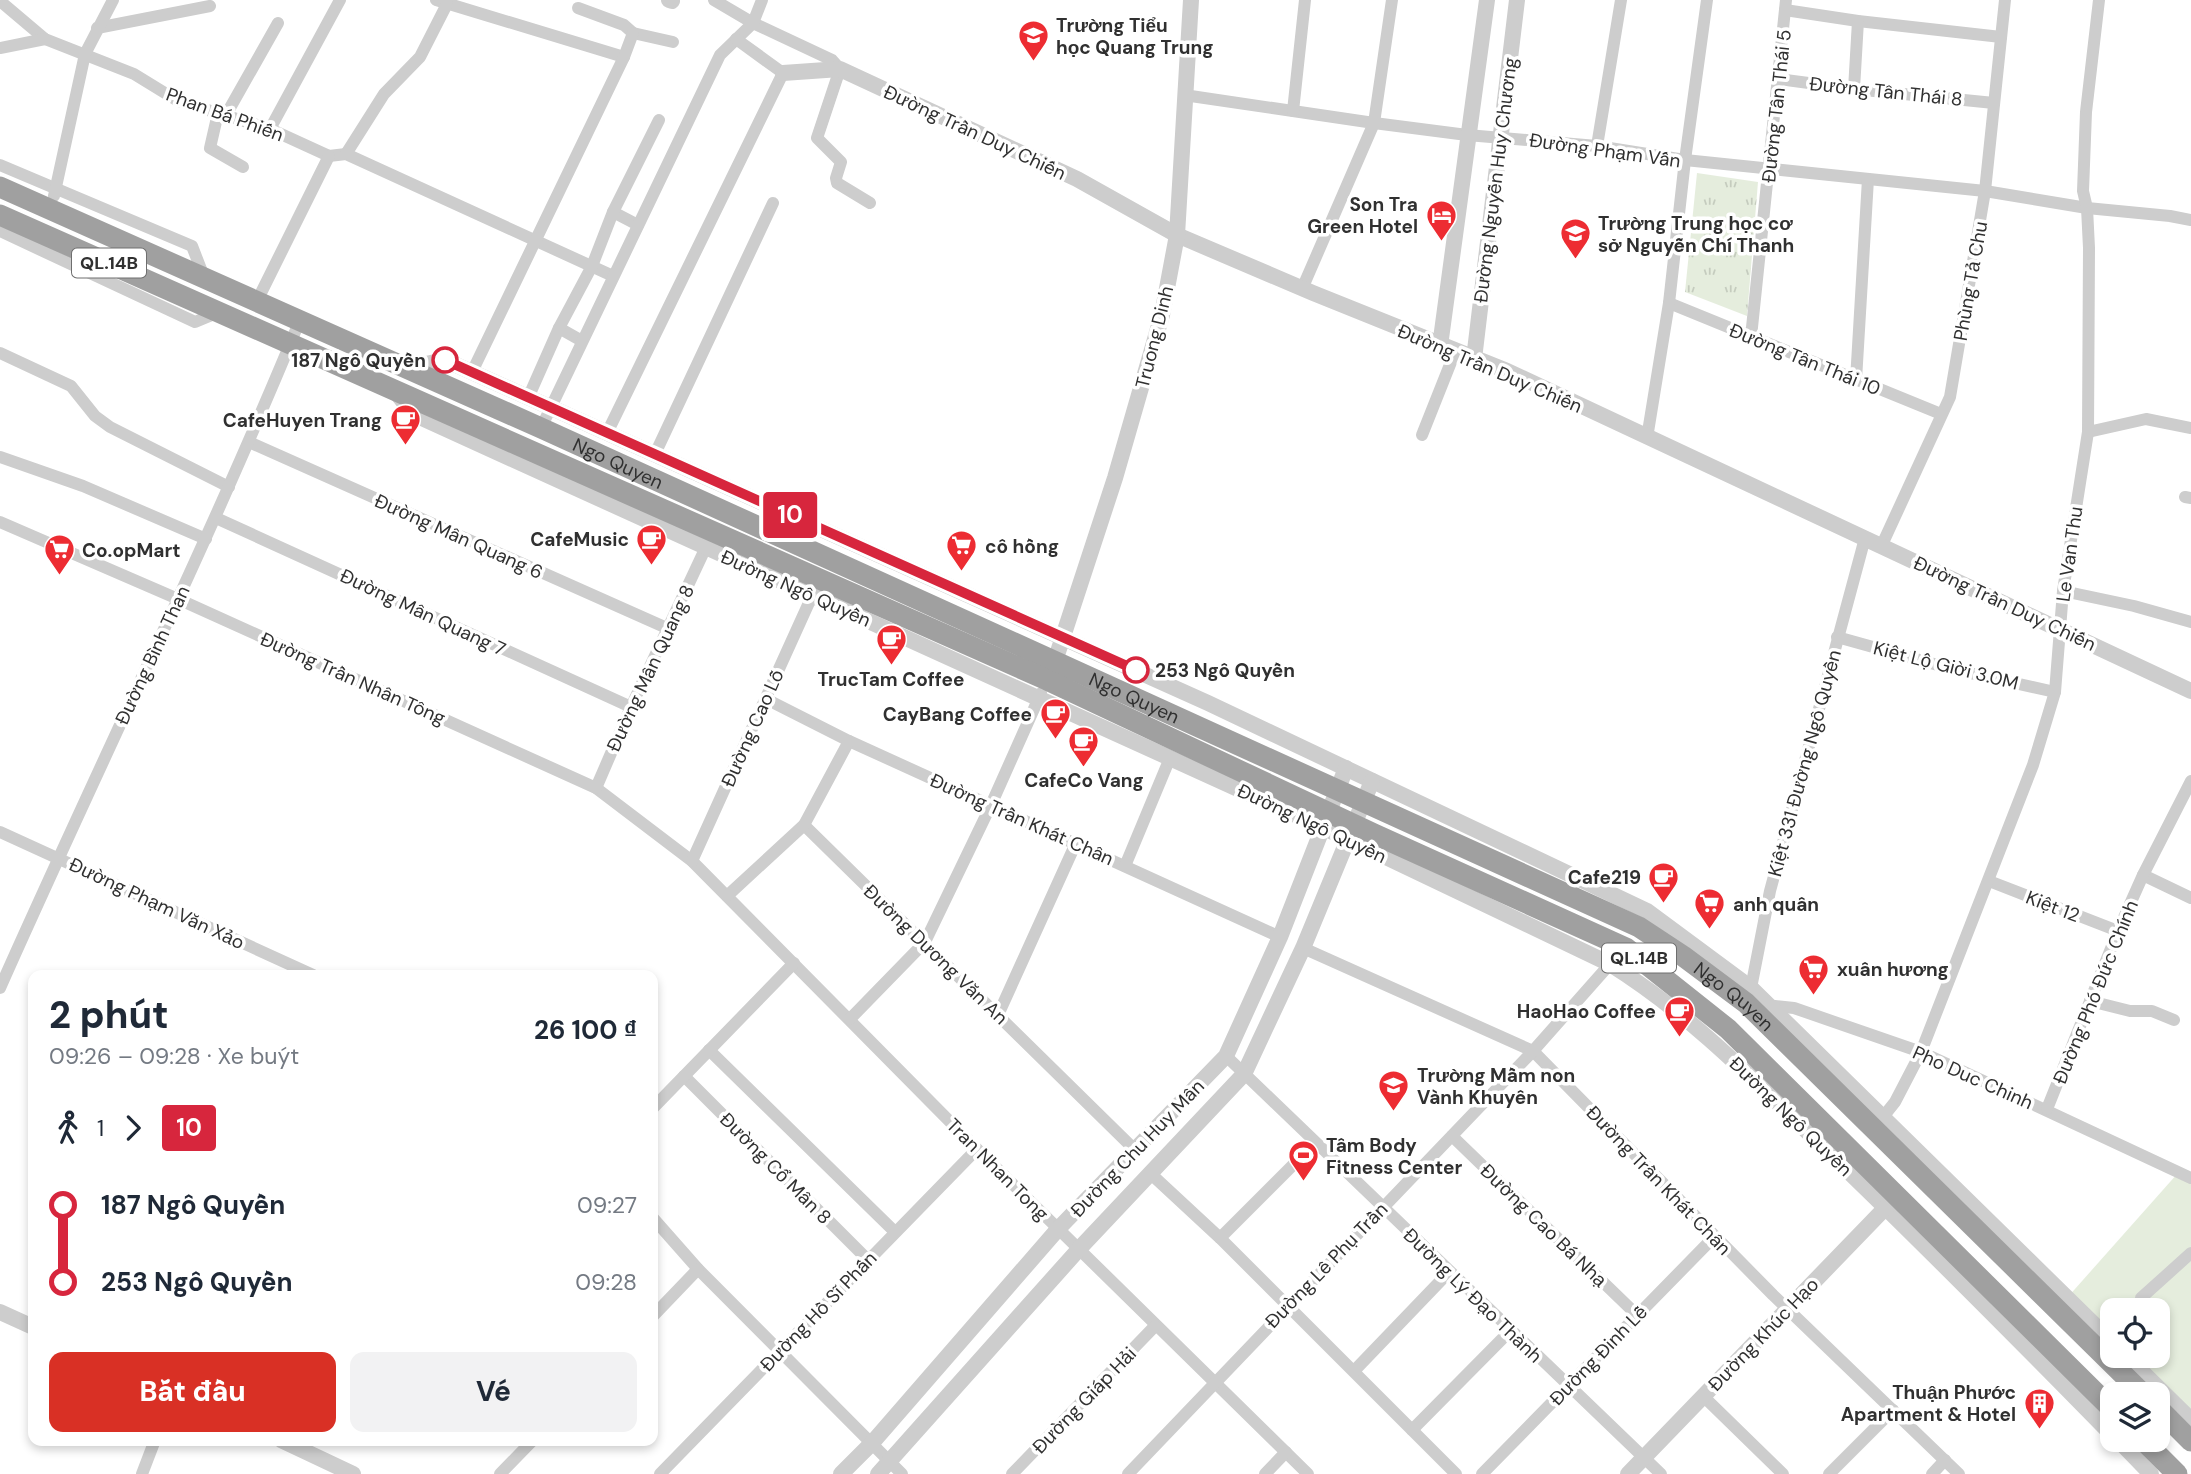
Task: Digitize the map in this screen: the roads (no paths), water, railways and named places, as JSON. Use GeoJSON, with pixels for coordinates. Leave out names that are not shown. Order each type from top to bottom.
{"type":"FeatureCollection","features":[{"type":"Feature","properties":{"kind":"highway","name":"Ngo Quyen"},"geometry":{"type":"LineString","coordinates":[[0,187],[53,199],[204,278],[541,428],[1326,820],[1626,948],[1728,1029],[1891,1201],[2100,1398]]}},
{"type":"Feature","properties":{"kind":"highway","name":"Ngo Quyen"},"geometry":{"type":"LineString","coordinates":[[0,215],[1047,680],[1338,789],[1368,790],[1639,927],[1749,996],[2131,1382]]}},
{"type":"Feature","properties":{"kind":"highway"},"geometry":{"type":"LineString","coordinates":[[2170,1420],[2191,1441]]}},
{"type":"Feature","properties":{"kind":"highway"},"geometry":{"type":"LineString","coordinates":[[2155,1452],[2177,1474]]}},
{"type":"Feature","properties":{"kind":"street"},"geometry":{"type":"LineString","coordinates":[[0,165],[53,199],[85,54],[113,0]]}},
{"type":"Feature","properties":{"kind":"street"},"geometry":{"type":"LineString","coordinates":[[270,129],[340,0]]}},
{"type":"Feature","properties":{"kind":"street"},"geometry":{"type":"LineString","coordinates":[[714,0],[753,23],[832,60],[840,69],[817,138],[841,162],[837,183],[870,203]]}},
{"type":"Feature","properties":{"kind":"street"},"geometry":{"type":"LineString","coordinates":[[541,428],[720,55],[753,23],[762,0]]}},
{"type":"Feature","properties":{"kind":"street","name":"Truong Dinh"},"geometry":{"type":"LineString","coordinates":[[1047,680],[1115,478],[1163,315],[1177,235],[1191,0]]}},
{"type":"Feature","properties":{"kind":"street"},"geometry":{"type":"LineString","coordinates":[[1293,111],[1305,0]]}},
{"type":"Feature","properties":{"kind":"street"},"geometry":{"type":"LineString","coordinates":[[1302,289],[1374,123],[1392,0]]}},
{"type":"Feature","properties":{"kind":"street","name":"Đường Nguyễn Huy Chương"},"geometry":{"type":"LineString","coordinates":[[1448,349],[1467,135],[1487,0]]}},
{"type":"Feature","properties":{"kind":"street","name":"Đường Nguyễn Huy Chương"},"geometry":{"type":"LineString","coordinates":[[1474,359],[1517,0]]}},
{"type":"Feature","properties":{"kind":"street"},"geometry":{"type":"LineString","coordinates":[[1597,146],[1621,0]]}},
{"type":"Feature","properties":{"kind":"street"},"geometry":{"type":"LineString","coordinates":[[1647,438],[1669,303],[1707,0]]}},
{"type":"Feature","properties":{"kind":"street","name":"Phùng Tả Chu"},"geometry":{"type":"LineString","coordinates":[[1881,547],[1950,397],[1985,191],[2005,0]]}},
{"type":"Feature","properties":{"kind":"street","name":"Le Van Thu"},"geometry":{"type":"LineString","coordinates":[[1882,1117],[1895,1102],[1921,1052],[2033,765],[2055,692],[2063,591],[2088,432],[2087,208],[2083,191],[2086,112],[2099,0]]}},
{"type":"Feature","properties":{"kind":"street","name":"Phan Bá Phiến"},"geometry":{"type":"LineString","coordinates":[[0,1],[45,39],[134,74],[178,101],[270,129],[329,156]]}},
{"type":"Feature","properties":{"kind":"street"},"geometry":{"type":"LineString","coordinates":[[346,154],[384,94],[419,57],[441,2],[624,57]]}},
{"type":"Feature","properties":{"kind":"street"},"geometry":{"type":"LineString","coordinates":[[1786,5],[1858,21],[2001,37]]}},
{"type":"Feature","properties":{"kind":"street","name":"Đường Tân Thái 5"},"geometry":{"type":"LineString","coordinates":[[1751,337],[1786,5]]}},
{"type":"Feature","properties":{"kind":"street"},"geometry":{"type":"LineString","coordinates":[[97,28],[210,6]]}},
{"type":"Feature","properties":{"kind":"street"},"geometry":{"type":"LineString","coordinates":[[578,8],[625,25],[633,33],[673,41]]}},
{"type":"Feature","properties":{"kind":"street"},"geometry":{"type":"LineString","coordinates":[[1854,89],[1858,21]]}},
{"type":"Feature","properties":{"kind":"street"},"geometry":{"type":"LineString","coordinates":[[243,167],[210,148],[222,114],[278,23]]}},
{"type":"Feature","properties":{"kind":"street"},"geometry":{"type":"LineString","coordinates":[[472,372],[624,57],[633,33]]}},
{"type":"Feature","properties":{"kind":"street"},"geometry":{"type":"LineString","coordinates":[[0,48],[45,39]]}},
{"type":"Feature","properties":{"kind":"street"},"geometry":{"type":"LineString","coordinates":[[607,433],[783,73],[736,39]]}},
{"type":"Feature","properties":{"kind":"street","name":"Đường Trần Duy Chiến"},"geometry":{"type":"LineString","coordinates":[[783,73],[840,69],[1077,179],[1177,235],[1302,289],[1507,371],[2191,691]]}},
{"type":"Feature","properties":{"kind":"street","name":"Đường Tân Thái 8"},"geometry":{"type":"LineString","coordinates":[[1778,79],[1994,103]]}},
{"type":"Feature","properties":{"kind":"street","name":"Đường Phạm Vấn"},"geometry":{"type":"LineString","coordinates":[[1184,95],[1467,135],[1597,146],[1685,160],[1985,191],[2087,208],[2191,220]]}},
{"type":"Feature","properties":{"kind":"street"},"geometry":{"type":"LineString","coordinates":[[528,398],[559,328],[592,266],[613,212],[659,120]]}},
{"type":"Feature","properties":{"kind":"street"},"geometry":{"type":"LineString","coordinates":[[257,301],[329,156],[346,154],[613,276]]}},
{"type":"Feature","properties":{"kind":"street"},"geometry":{"type":"LineString","coordinates":[[1856,380],[1868,179]]}},
{"type":"Feature","properties":{"kind":"street"},"geometry":{"type":"LineString","coordinates":[[655,454],[773,203]]}},
{"type":"Feature","properties":{"kind":"street"},"geometry":{"type":"LineString","coordinates":[[613,212],[638,225]]}},
{"type":"Feature","properties":{"kind":"street"},"geometry":{"type":"LineString","coordinates":[[0,231],[195,322],[219,312]]}},
{"type":"Feature","properties":{"kind":"street","name":"Đường Tân Thái 10"},"geometry":{"type":"LineString","coordinates":[[1669,303],[1941,415]]}},
{"type":"Feature","properties":{"kind":"street","name":"Đường Bình Than"},"geometry":{"type":"LineString","coordinates":[[0,988],[216,518],[300,320]]}},
{"type":"Feature","properties":{"kind":"street"},"geometry":{"type":"LineString","coordinates":[[559,328],[582,341]]}},
{"type":"Feature","properties":{"kind":"street"},"geometry":{"type":"LineString","coordinates":[[1422,435],[1448,349]]}},
{"type":"Feature","properties":{"kind":"street"},"geometry":{"type":"LineString","coordinates":[[0,354],[71,386],[110,427],[229,487]]}},
{"type":"Feature","properties":{"kind":"street"},"geometry":{"type":"LineString","coordinates":[[406,368],[445,360],[1346,768],[1368,790]]}},
{"type":"Feature","properties":{"kind":"street","name":"Đường Ngô Quyền"},"geometry":{"type":"LineString","coordinates":[[394,389],[413,414],[811,596],[1047,680],[1170,758],[1326,820]]}},
{"type":"Feature","properties":{"kind":"street"},"geometry":{"type":"LineString","coordinates":[[2088,432],[2146,419],[2191,428]]}},
{"type":"Feature","properties":{"kind":"street","name":"Đường Mân Quang 6"},"geometry":{"type":"LineString","coordinates":[[249,442],[669,629]]}},
{"type":"Feature","properties":{"kind":"street"},"geometry":{"type":"LineString","coordinates":[[0,457],[83,486],[206,539]]}},
{"type":"Feature","properties":{"kind":"street","name":"Đường Mân Quang 7"},"geometry":{"type":"LineString","coordinates":[[216,518],[631,707]]}},
{"type":"Feature","properties":{"kind":"street","name":"Đường Trần Nhân Tông"},"geometry":{"type":"LineString","coordinates":[[0,522],[178,599],[596,788],[692,860]]}},
{"type":"Feature","properties":{"kind":"street","name":"Kiệt 331 Đường Ngô Quyền"},"geometry":{"type":"LineString","coordinates":[[1749,996],[1770,891],[1865,538]]}},
{"type":"Feature","properties":{"kind":"street","name":"Đường Mân Quang 8"},"geometry":{"type":"LineString","coordinates":[[596,788],[706,547]]}},
{"type":"Feature","properties":{"kind":"street"},"geometry":{"type":"LineString","coordinates":[[2063,591],[2134,606],[2191,622]]}},
{"type":"Feature","properties":{"kind":"street","name":"Đường Cao Lỗ"},"geometry":{"type":"LineString","coordinates":[[692,860],[811,596]]}},
{"type":"Feature","properties":{"kind":"street","name":"Kiệt Lộ Giời 3.0M"},"geometry":{"type":"LineString","coordinates":[[1837,636],[1952,669],[2055,692]]}},
{"type":"Feature","properties":{"kind":"street"},"geometry":{"type":"LineString","coordinates":[[850,1019],[925,942],[992,805],[1047,680]]}},
{"type":"Feature","properties":{"kind":"street","name":"Đường Trần Khát Chân"},"geometry":{"type":"LineString","coordinates":[[766,699],[849,741],[1280,937]]}},
{"type":"Feature","properties":{"kind":"street"},"geometry":{"type":"LineString","coordinates":[[727,897],[804,825],[849,741]]}},
{"type":"Feature","properties":{"kind":"street"},"geometry":{"type":"LineString","coordinates":[[1125,866],[1170,758]]}},
{"type":"Feature","properties":{"kind":"street","name":"Đường Chu Huy Mân"},"geometry":{"type":"LineString","coordinates":[[841,1474],[872,1443],[1058,1229],[1226,1056],[1280,937],[1346,768]]}},
{"type":"Feature","properties":{"kind":"street","name":"Đường Phó Đức Chính"},"geometry":{"type":"LineString","coordinates":[[2047,1109],[2118,930],[2191,781]]}},
{"type":"Feature","properties":{"kind":"street","name":"Đường Chu Huy Mân"},"geometry":{"type":"LineString","coordinates":[[878,1474],[1079,1249],[1244,1074],[1303,948],[1368,790]]}},
{"type":"Feature","properties":{"kind":"street","name":"Đường Dương Văn An"},"geometry":{"type":"LineString","coordinates":[[804,825],[1135,1150]]}},
{"type":"Feature","properties":{"kind":"street","name":"Đường Ngô Quyền"},"geometry":{"type":"LineString","coordinates":[[1351,831],[1610,964],[1636,980],[1706,1034],[1891,1201],[2100,1422]]}},
{"type":"Feature","properties":{"kind":"street","name":"Đường Phạm Văn Xảo"},"geometry":{"type":"LineString","coordinates":[[0,832],[302,970]]}},
{"type":"Feature","properties":{"kind":"street"},"geometry":{"type":"LineString","coordinates":[[998,1015],[1076,843]]}},
{"type":"Feature","properties":{"kind":"street","name":"Tran Nhan Tong"},"geometry":{"type":"LineString","coordinates":[[692,860],[976,1149],[1308,1474]]}},
{"type":"Feature","properties":{"kind":"street"},"geometry":{"type":"LineString","coordinates":[[2143,875],[2191,898]]}},
{"type":"Feature","properties":{"kind":"street","name":"Kiệt 12"},"geometry":{"type":"LineString","coordinates":[[1989,881],[2118,930]]}},
{"type":"Feature","properties":{"kind":"street","name":"Đường Trần Khát Chân"},"geometry":{"type":"LineString","coordinates":[[1303,948],[1533,1051],[1714,1237],[1959,1474]]}},
{"type":"Feature","properties":{"kind":"street"},"geometry":{"type":"LineString","coordinates":[[658,1103],[794,963]]}},
{"type":"Feature","properties":{"kind":"street","name":"Đường Lê Phụ Trần"},"geometry":{"type":"LineString","coordinates":[[1128,1474],[1533,1051],[1610,964]]}},
{"type":"Feature","properties":{"kind":"street"},"geometry":{"type":"LineString","coordinates":[[1749,996],[1769,1005],[2100,1330]]}},
{"type":"Feature","properties":{"kind":"street"},"geometry":{"type":"LineString","coordinates":[[2090,1001],[2130,1011],[2152,1011],[2174,1020]]}},
{"type":"Feature","properties":{"kind":"street","name":"Pho Duc Chinh"},"geometry":{"type":"LineString","coordinates":[[1769,1005],[1794,1008],[1921,1052],[2191,1178]]}},
{"type":"Feature","properties":{"kind":"street","name":"Đường Cổ Mân 8"},"geometry":{"type":"LineString","coordinates":[[709,1050],[895,1232]]}},
{"type":"Feature","properties":{"kind":"street","name":"Đường Lý Đạo Thành"},"geometry":{"type":"LineString","coordinates":[[1226,1056],[1661,1474]]}},
{"type":"Feature","properties":{"kind":"street","name":"Đường Cổ Mân 8"},"geometry":{"type":"LineString","coordinates":[[684,1076],[868,1260]]}},
{"type":"Feature","properties":{"kind":"street","name":"Đường Cao Bá Nhạ"},"geometry":{"type":"LineString","coordinates":[[1452,1136],[1637,1315]]}},
{"type":"Feature","properties":{"kind":"street"},"geometry":{"type":"LineString","coordinates":[[1220,1238],[1315,1143]]}},
{"type":"Feature","properties":{"kind":"street","name":"Đường Hồ Sĩ Phấn"},"geometry":{"type":"LineString","coordinates":[[660,1474],[976,1149]]}},
{"type":"Feature","properties":{"kind":"street"},"geometry":{"type":"LineString","coordinates":[[1151,1174],[1220,1238],[1456,1474]]}},
{"type":"Feature","properties":{"kind":"street","name":"Đường Khúc Hạo"},"geometry":{"type":"LineString","coordinates":[[1628,1474],[1891,1201]]}},
{"type":"Feature","properties":{"kind":"street"},"geometry":{"type":"LineString","coordinates":[[658,1224],[698,1269],[902,1474]]}},
{"type":"Feature","properties":{"kind":"street","name":"Đường Đinh Lễ"},"geometry":{"type":"LineString","coordinates":[[1482,1474],[1714,1237]]}},
{"type":"Feature","properties":{"kind":"street"},"geometry":{"type":"LineString","coordinates":[[2141,1298],[2189,1259]]}},
{"type":"Feature","properties":{"kind":"street"},"geometry":{"type":"LineString","coordinates":[[658,1310],[698,1269]]}},
{"type":"Feature","properties":{"kind":"street"},"geometry":{"type":"LineString","coordinates":[[1354,1371],[1449,1272]]}},
{"type":"Feature","properties":{"kind":"street"},"geometry":{"type":"LineString","coordinates":[[0,1312],[28,1325]]}},
{"type":"Feature","properties":{"kind":"street","name":"Đường Giáp Hải"},"geometry":{"type":"LineString","coordinates":[[1012,1474],[1155,1326]]}},
{"type":"Feature","properties":{"kind":"street"},"geometry":{"type":"LineString","coordinates":[[1412,1430],[1510,1331]]}},
{"type":"Feature","properties":{"kind":"street"},"geometry":{"type":"LineString","coordinates":[[2138,1368],[2191,1420]]}},
{"type":"Feature","properties":{"kind":"street"},"geometry":{"type":"LineString","coordinates":[[1703,1396],[1783,1474]]}},
{"type":"Feature","properties":{"kind":"street"},"geometry":{"type":"LineString","coordinates":[[1829,1474],[1893,1410]]}},
{"type":"Feature","properties":{"kind":"street"},"geometry":{"type":"LineString","coordinates":[[144,1473],[153,1446]]}},
{"type":"Feature","properties":{"kind":"street"},"geometry":{"type":"LineString","coordinates":[[294,1446],[353,1474]]}},
{"type":"Feature","properties":{"kind":"street"},"geometry":{"type":"LineString","coordinates":[[500,1474],[527,1446]]}},
{"type":"Feature","properties":{"kind":"street"},"geometry":{"type":"LineString","coordinates":[[1265,1474],[1286,1452]]}},
{"type":"Feature","properties":{"kind":"street"},"geometry":{"type":"LineString","coordinates":[[2130,1452],[2151,1474]]}},
{"type":"Feature","properties":{"kind":"street"},"geometry":{"type":"LineString","coordinates":[[1932,1474],[1945,1460]]}},
{"type":"Feature","properties":{"kind":"place","name":"Trường Tiểu học Quang Trung"},"geometry":{"type":"Point","coordinates":[1033,63]}},
{"type":"Feature","properties":{"kind":"place","name":"Son Tra Green Hotel"},"geometry":{"type":"Point","coordinates":[1441,242]}},
{"type":"Feature","properties":{"kind":"place","name":"Trường Trung học cơ sở Nguyễn Chí Thanh"},"geometry":{"type":"Point","coordinates":[1575,261]}},
{"type":"Feature","properties":{"kind":"place","name":"187 Ngô Quyền"},"geometry":{"type":"Point","coordinates":[445,360]}},
{"type":"Feature","properties":{"kind":"place","name":"CafeHuyen Trang"},"geometry":{"type":"Point","coordinates":[405,447]}},
{"type":"Feature","properties":{"kind":"place","name":"CafeMusic"},"geometry":{"type":"Point","coordinates":[652,566]}},
{"type":"Feature","properties":{"kind":"place","name":"cô hồng"},"geometry":{"type":"Point","coordinates":[962,573]}},
{"type":"Feature","properties":{"kind":"place","name":"Co.opMart"},"geometry":{"type":"Point","coordinates":[59,577]}},
{"type":"Feature","properties":{"kind":"place","name":"TrucTam Coffee"},"geometry":{"type":"Point","coordinates":[891,667]}},
{"type":"Feature","properties":{"kind":"place","name":"253 Ngô Quyền"},"geometry":{"type":"Point","coordinates":[1136,670]}},
{"type":"Feature","properties":{"kind":"place","name":"CayBang Coffee"},"geometry":{"type":"Point","coordinates":[1055,741]}},
{"type":"Feature","properties":{"kind":"place","name":"CafeCo Vang"},"geometry":{"type":"Point","coordinates":[1084,768]}},
{"type":"Feature","properties":{"kind":"place","name":"Cafe219"},"geometry":{"type":"Point","coordinates":[1664,904]}},
{"type":"Feature","properties":{"kind":"place","name":"anh quân"},"geometry":{"type":"Point","coordinates":[1710,931]}},
{"type":"Feature","properties":{"kind":"place","name":"xuân hương"},"geometry":{"type":"Point","coordinates":[1814,996]}},
{"type":"Feature","properties":{"kind":"place","name":"HaoHao Coffee"},"geometry":{"type":"Point","coordinates":[1679,1038]}},
{"type":"Feature","properties":{"kind":"place","name":"Trường Mầm non Vành Khuyên"},"geometry":{"type":"Point","coordinates":[1394,1113]}},
{"type":"Feature","properties":{"kind":"place","name":"Tâm Body Fitness Center"},"geometry":{"type":"Point","coordinates":[1303,1183]}},
{"type":"Feature","properties":{"kind":"place","name":"Thuận Phước Apartment & Hotel"},"geometry":{"type":"Point","coordinates":[2039,1430]}}]}
